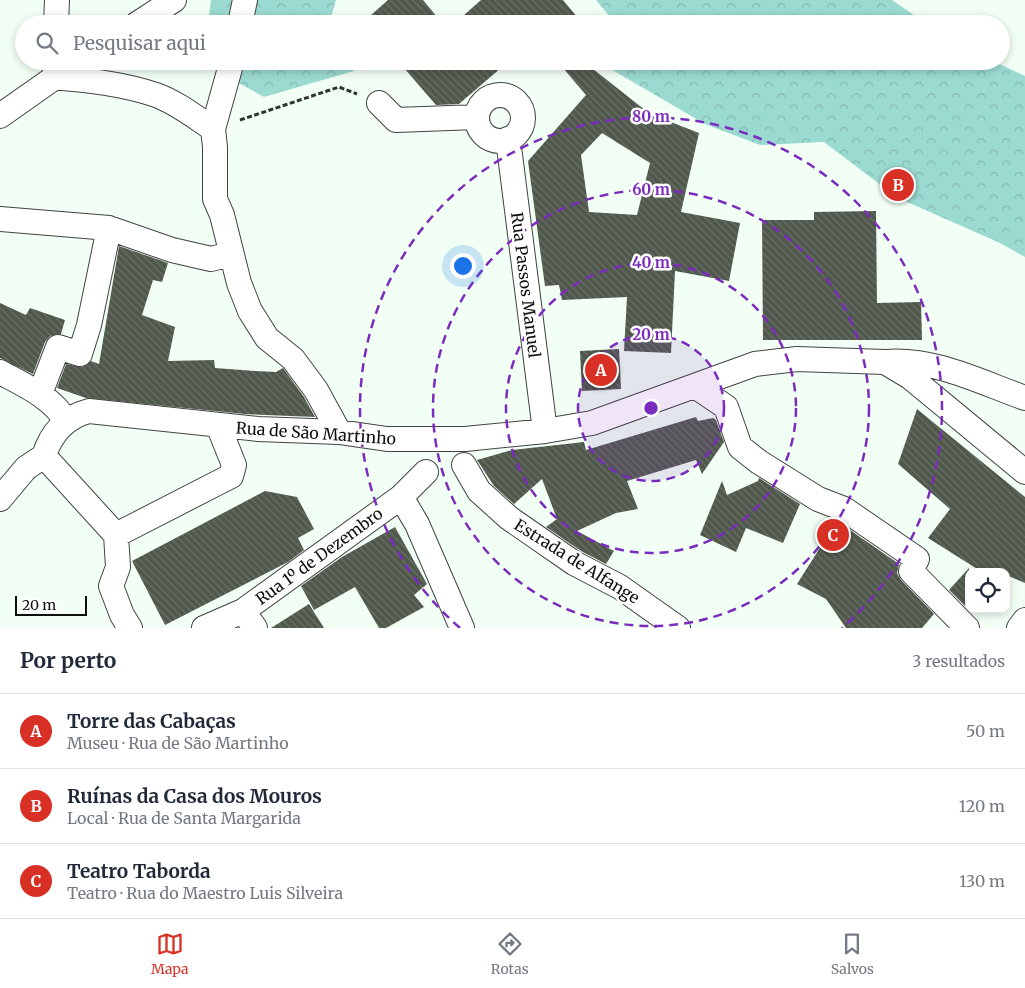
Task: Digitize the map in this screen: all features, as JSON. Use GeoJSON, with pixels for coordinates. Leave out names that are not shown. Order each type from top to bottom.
{"type":"FeatureCollection","features":[{"type":"Feature","properties":{"kind":"street"},"geometry":{"type":"LineString","coordinates":[[56,15],[57,0]]}},
{"type":"Feature","properties":{"kind":"street"},"geometry":{"type":"LineString","coordinates":[[151,15],[174,0]]}},
{"type":"Feature","properties":{"kind":"street"},"geometry":{"type":"LineString","coordinates":[[242,15],[245,0]]}},
{"type":"Feature","properties":{"kind":"street"},"geometry":{"type":"LineString","coordinates":[[0,116],[53,70]]}},
{"type":"Feature","properties":{"kind":"street"},"geometry":{"type":"LineString","coordinates":[[57,70],[84,79],[157,95],[190,113],[212,129]]}},
{"type":"Feature","properties":{"kind":"street"},"geometry":{"type":"LineString","coordinates":[[229,70],[212,129],[215,147],[215,199],[222,215],[231,254],[250,311],[266,338],[293,359],[316,390],[339,432]]}},
{"type":"Feature","properties":{"kind":"street"},"geometry":{"type":"LineString","coordinates":[[493,96],[507,96],[514,100],[522,110],[522,124],[514,136],[508,139],[493,140],[481,131],[477,117],[482,104],[493,96]]}},
{"type":"Feature","properties":{"kind":"street"},"geometry":{"type":"LineString","coordinates":[[378,103],[396,120],[477,117]]}},
{"type":"Feature","properties":{"kind":"street","name":"Rua Passos Manuel"},"geometry":{"type":"LineString","coordinates":[[508,139],[544,431]]}},
{"type":"Feature","properties":{"kind":"street"},"geometry":{"type":"LineString","coordinates":[[0,219],[109,228],[172,250],[211,259],[231,254]]}},
{"type":"Feature","properties":{"kind":"street"},"geometry":{"type":"LineString","coordinates":[[40,394],[58,347],[80,354],[89,326],[109,228]]}},
{"type":"Feature","properties":{"kind":"street"},"geometry":{"type":"LineString","coordinates":[[414,440],[426,472],[464,465],[464,439],[544,431],[592,423],[755,364],[797,359],[885,362],[906,360],[926,363],[1025,398]]}},
{"type":"Feature","properties":{"kind":"street"},"geometry":{"type":"LineString","coordinates":[[885,362],[910,377],[1025,472]]}},
{"type":"Feature","properties":{"kind":"street"},"geometry":{"type":"LineString","coordinates":[[0,372],[40,394],[59,410],[66,421],[47,447],[44,456],[26,468],[0,499]]}},
{"type":"Feature","properties":{"kind":"street"},"geometry":{"type":"LineString","coordinates":[[694,386],[726,407],[740,447],[758,462],[818,499],[844,509],[917,559],[911,571],[967,628]]}},
{"type":"Feature","properties":{"kind":"street","name":"Rua de São Martinho"},"geometry":{"type":"LineString","coordinates":[[66,421],[77,414],[89,411],[218,425],[339,432],[387,439],[464,439]]}},
{"type":"Feature","properties":{"kind":"street"},"geometry":{"type":"LineString","coordinates":[[116,535],[231,476],[234,465],[218,425]]}},
{"type":"Feature","properties":{"kind":"street"},"geometry":{"type":"LineString","coordinates":[[44,456],[116,535],[118,567],[111,586],[122,615],[130,628]]}},
{"type":"Feature","properties":{"kind":"street","name":"Estrada de Alfange"},"geometry":{"type":"LineString","coordinates":[[464,465],[479,491],[509,518],[574,563],[620,586],[678,628]]}},
{"type":"Feature","properties":{"kind":"street","name":"Rua 1º de Dezembro"},"geometry":{"type":"LineString","coordinates":[[204,628],[249,619],[401,497],[426,472]]}},
{"type":"Feature","properties":{"kind":"street"},"geometry":{"type":"LineString","coordinates":[[401,497],[416,524],[462,628]]}},
{"type":"Feature","properties":{"kind":"street"},"geometry":{"type":"LineString","coordinates":[[1019,628],[1025,620]]}},
{"type":"Feature","properties":{"kind":"path"},"geometry":{"type":"LineString","coordinates":[[212,129],[339,87],[378,103]]}},
{"type":"Feature","properties":{"kind":"green space"},"geometry":{"type":"Polygon","coordinates":[[[211,0],[336,0],[332,15],[209,15],[211,0]]]}},
{"type":"Feature","properties":{"kind":"green space"},"geometry":{"type":"Polygon","coordinates":[[[596,0],[892,0],[914,15],[608,15],[596,0]]]}},
{"type":"Feature","properties":{"kind":"green space"},"geometry":{"type":"Polygon","coordinates":[[[1010,69],[1025,76],[1025,257],[998,242],[898,198],[824,142],[760,145],[705,124],[612,70],[1010,69]]]}},
{"type":"Feature","properties":{"kind":"green space"},"geometry":{"type":"Polygon","coordinates":[[[215,70],[354,71],[264,97],[215,70]]]}},
{"type":"Feature","properties":{"kind":"building"},"geometry":{"type":"Polygon","coordinates":[[[388,0],[423,0],[436,15],[371,15],[388,0]]]}},
{"type":"Feature","properties":{"kind":"building"},"geometry":{"type":"Polygon","coordinates":[[[481,0],[563,0],[576,15],[464,15],[481,0]]]}},
{"type":"Feature","properties":{"kind":"building"},"geometry":{"type":"Polygon","coordinates":[[[406,70],[499,70],[459,104],[436,105],[406,70]]]}},
{"type":"Feature","properties":{"kind":"building"},"geometry":{"type":"Polygon","coordinates":[[[565,70],[594,70],[650,114],[699,133],[681,212],[740,223],[729,281],[675,271],[671,353],[624,351],[627,297],[562,300],[559,285],[545,286],[528,161],[586,95],[565,70]],[[602,133],[581,155],[589,212],[637,215],[650,163],[602,133]]]}},
{"type":"Feature","properties":{"kind":"building"},"geometry":{"type":"Polygon","coordinates":[[[876,211],[877,303],[921,302],[922,340],[763,340],[762,220],[814,220],[814,212],[876,211]]]}},
{"type":"Feature","properties":{"kind":"building"},"geometry":{"type":"Polygon","coordinates":[[[119,246],[168,263],[162,282],[153,280],[142,315],[175,327],[168,361],[214,360],[215,368],[255,371],[276,372],[283,368],[304,397],[315,417],[245,414],[86,398],[57,388],[66,364],[82,367],[91,361],[99,364],[119,246]]]}},
{"type":"Feature","properties":{"kind":"building"},"geometry":{"type":"Polygon","coordinates":[[[0,303],[26,315],[30,308],[65,320],[61,334],[50,336],[45,342],[33,374],[0,358],[0,303]]]}},
{"type":"Feature","properties":{"kind":"building"},"geometry":{"type":"Polygon","coordinates":[[[619,349],[621,389],[582,391],[580,351],[619,349]]]}},
{"type":"Feature","properties":{"kind":"building"},"geometry":{"type":"Polygon","coordinates":[[[917,409],[1025,497],[1025,583],[1010,577],[1010,568],[976,568],[928,538],[950,509],[898,464],[917,409]]]}},
{"type":"Feature","properties":{"kind":"building"},"geometry":{"type":"Polygon","coordinates":[[[696,417],[698,421],[713,418],[716,420],[724,442],[702,474],[696,460],[627,481],[638,509],[616,513],[577,531],[614,551],[606,564],[581,551],[546,527],[557,519],[542,479],[514,504],[494,486],[477,460],[512,450],[584,442],[586,450],[696,417]]]}},
{"type":"Feature","properties":{"kind":"building"},"geometry":{"type":"Polygon","coordinates":[[[759,478],[800,504],[783,543],[746,528],[736,552],[700,535],[722,481],[727,495],[758,481],[759,478]]]}},
{"type":"Feature","properties":{"kind":"building"},"geometry":{"type":"Polygon","coordinates":[[[265,491],[297,497],[314,529],[298,538],[304,550],[288,562],[165,625],[132,561],[265,491]]]}},
{"type":"Feature","properties":{"kind":"building"},"geometry":{"type":"Polygon","coordinates":[[[837,521],[899,564],[897,573],[901,580],[934,614],[922,628],[846,628],[826,599],[797,584],[837,521]]]}},
{"type":"Feature","properties":{"kind":"building"},"geometry":{"type":"Polygon","coordinates":[[[395,527],[427,584],[414,595],[424,607],[386,628],[379,628],[355,587],[314,610],[301,586],[342,557],[395,527]]]}},
{"type":"Feature","properties":{"kind":"building"},"geometry":{"type":"Polygon","coordinates":[[[965,572],[965,606],[949,590],[965,572]]]}},
{"type":"Feature","properties":{"kind":"building"},"geometry":{"type":"Polygon","coordinates":[[[309,604],[324,628],[271,628],[309,604]]]}},
{"type":"Feature","properties":{"kind":"place","name":"Ruínas da Casa dos Mouros"},"geometry":{"type":"Point","coordinates":[898,185]}},
{"type":"Feature","properties":{"kind":"place","name":"Torre das Cabaças"},"geometry":{"type":"Point","coordinates":[601,370]}},
{"type":"Feature","properties":{"kind":"place","name":"Teatro Taborda"},"geometry":{"type":"Point","coordinates":[833,535]}}]}
